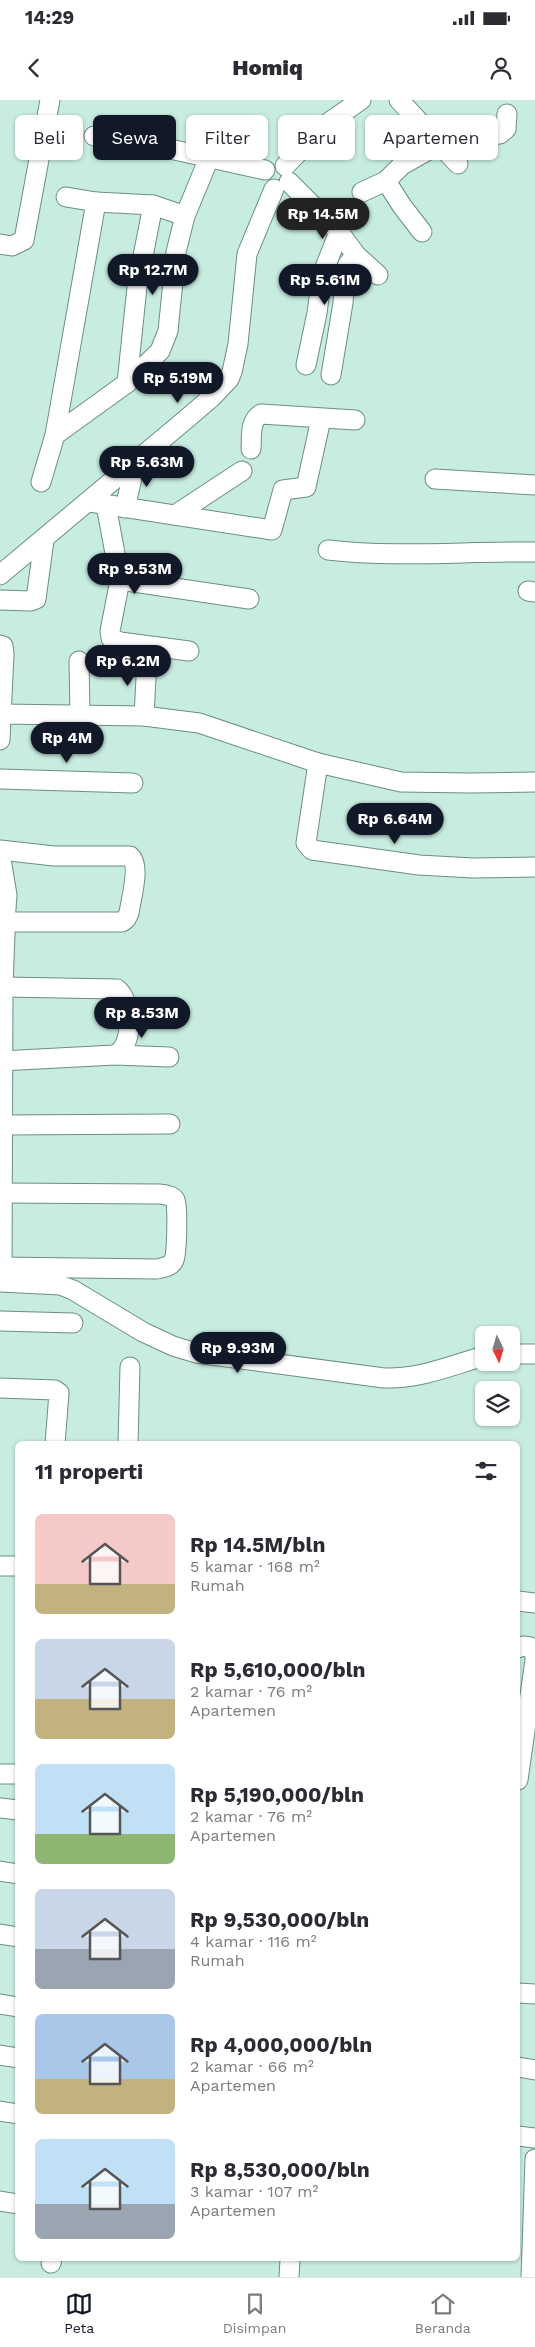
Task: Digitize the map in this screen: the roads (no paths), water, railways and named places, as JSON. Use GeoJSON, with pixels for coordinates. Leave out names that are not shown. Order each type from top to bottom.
{"type":"FeatureCollection","features":[{"type":"Feature","properties":{"kind":"street"},"geometry":{"type":"LineString","coordinates":[[0,244],[12,246],[24,240],[50,100]]}},
{"type":"Feature","properties":{"kind":"street"},"geometry":{"type":"LineString","coordinates":[[0,574],[44,540],[98,503],[136,461],[212,397],[229,379],[238,344],[247,254],[282,179],[325,125],[361,100]]}},
{"type":"Feature","properties":{"kind":"street"},"geometry":{"type":"LineString","coordinates":[[399,100],[413,115]]}},
{"type":"Feature","properties":{"kind":"street"},"geometry":{"type":"LineString","coordinates":[[498,134],[506,129],[506,114]]}},
{"type":"Feature","properties":{"kind":"street"},"geometry":{"type":"LineString","coordinates":[[56,436],[127,383],[160,351],[166,339],[176,252],[185,216],[208,160]]}},
{"type":"Feature","properties":{"kind":"street"},"geometry":{"type":"LineString","coordinates":[[218,160],[265,170],[270,165],[278,163],[282,179],[339,232],[356,255],[378,275]]}},
{"type":"Feature","properties":{"kind":"street"},"geometry":{"type":"LineString","coordinates":[[362,192],[386,180],[402,165],[411,160]]}},
{"type":"Feature","properties":{"kind":"street"},"geometry":{"type":"LineString","coordinates":[[454,160],[458,164]]}},
{"type":"Feature","properties":{"kind":"street"},"geometry":{"type":"LineString","coordinates":[[386,180],[402,206],[422,232]]}},
{"type":"Feature","properties":{"kind":"street"},"geometry":{"type":"LineString","coordinates":[[66,197],[96,202],[153,205],[185,216]]}},
{"type":"Feature","properties":{"kind":"street"},"geometry":{"type":"LineString","coordinates":[[41,482],[56,436],[96,202]]}},
{"type":"Feature","properties":{"kind":"street"},"geometry":{"type":"LineString","coordinates":[[127,383],[138,287],[153,205]]}},
{"type":"Feature","properties":{"kind":"street"},"geometry":{"type":"LineString","coordinates":[[306,365],[317,313],[322,275],[339,232]]}},
{"type":"Feature","properties":{"kind":"street"},"geometry":{"type":"LineString","coordinates":[[331,375],[343,303],[345,274],[348,264],[356,255]]}},
{"type":"Feature","properties":{"kind":"street"},"geometry":{"type":"LineString","coordinates":[[251,449],[252,424],[256,416],[261,414],[355,420]]}},
{"type":"Feature","properties":{"kind":"street"},"geometry":{"type":"LineString","coordinates":[[98,503],[272,530],[283,490],[306,488],[321,419]]}},
{"type":"Feature","properties":{"kind":"street"},"geometry":{"type":"LineString","coordinates":[[125,508],[136,461]]}},
{"type":"Feature","properties":{"kind":"street"},"geometry":{"type":"LineString","coordinates":[[175,515],[242,472]]}},
{"type":"Feature","properties":{"kind":"street"},"geometry":{"type":"LineString","coordinates":[[435,479],[535,485]]}},
{"type":"Feature","properties":{"kind":"street"},"geometry":{"type":"LineString","coordinates":[[98,503],[120,580],[110,631],[111,638],[120,642],[189,651]]}},
{"type":"Feature","properties":{"kind":"street"},"geometry":{"type":"LineString","coordinates":[[0,600],[31,601],[36,599],[44,540]]}},
{"type":"Feature","properties":{"kind":"street"},"geometry":{"type":"LineString","coordinates":[[328,550],[362,554],[418,555],[461,551],[535,552]]}},
{"type":"Feature","properties":{"kind":"street"},"geometry":{"type":"LineString","coordinates":[[120,580],[249,598]]}},
{"type":"Feature","properties":{"kind":"street"},"geometry":{"type":"LineString","coordinates":[[0,645],[3,646],[4,654],[0,740]]}},
{"type":"Feature","properties":{"kind":"street"},"geometry":{"type":"LineString","coordinates":[[144,716],[147,659]]}},
{"type":"Feature","properties":{"kind":"street"},"geometry":{"type":"LineString","coordinates":[[78,661],[80,715]]}},
{"type":"Feature","properties":{"kind":"street"},"geometry":{"type":"LineString","coordinates":[[1,714],[144,716],[199,722],[318,763],[411,783],[535,782]]}},
{"type":"Feature","properties":{"kind":"street"},"geometry":{"type":"LineString","coordinates":[[318,763],[306,843],[312,850],[419,865],[473,868],[535,867]]}},
{"type":"Feature","properties":{"kind":"street"},"geometry":{"type":"LineString","coordinates":[[0,779],[133,783]]}},
{"type":"Feature","properties":{"kind":"street"},"geometry":{"type":"LineString","coordinates":[[1,1275],[3,1125],[1,1061],[4,912],[7,894],[0,852],[54,856],[130,856],[134,859],[136,867],[129,913],[122,922],[4,912]]}},
{"type":"Feature","properties":{"kind":"street"},"geometry":{"type":"LineString","coordinates":[[3,987],[82,986],[116,988],[126,1002],[128,1030],[127,1043],[122,1052],[115,1055]]}},
{"type":"Feature","properties":{"kind":"street"},"geometry":{"type":"LineString","coordinates":[[1,1061],[115,1055],[168,1057]]}},
{"type":"Feature","properties":{"kind":"street"},"geometry":{"type":"LineString","coordinates":[[3,1125],[170,1124]]}},
{"type":"Feature","properties":{"kind":"street"},"geometry":{"type":"LineString","coordinates":[[1,1193],[160,1194],[171,1196],[175,1200],[176,1210],[174,1261],[168,1266],[157,1269],[1,1275]]}},
{"type":"Feature","properties":{"kind":"street"},"geometry":{"type":"LineString","coordinates":[[1,1275],[60,1285],[73,1290],[143,1332],[173,1346],[196,1352],[384,1378],[404,1378],[423,1375],[475,1359]]}},
{"type":"Feature","properties":{"kind":"street"},"geometry":{"type":"LineString","coordinates":[[0,1321],[73,1323]]}},
{"type":"Feature","properties":{"kind":"street"},"geometry":{"type":"LineString","coordinates":[[520,1354],[535,1354]]}},
{"type":"Feature","properties":{"kind":"street"},"geometry":{"type":"LineString","coordinates":[[128,1441],[130,1367]]}},
{"type":"Feature","properties":{"kind":"street"},"geometry":{"type":"LineString","coordinates":[[0,1388],[55,1390],[59,1393],[55,1441]]}},
{"type":"Feature","properties":{"kind":"street"},"geometry":{"type":"LineString","coordinates":[[0,1566],[15,1566]]}},
{"type":"Feature","properties":{"kind":"street"},"geometry":{"type":"LineString","coordinates":[[520,1601],[535,1603]]}},
{"type":"Feature","properties":{"kind":"street"},"geometry":{"type":"LineString","coordinates":[[520,1647],[530,1647],[535,1654]]}},
{"type":"Feature","properties":{"kind":"street"},"geometry":{"type":"LineString","coordinates":[[520,1770],[531,1712],[535,1660]]}},
{"type":"Feature","properties":{"kind":"street"},"geometry":{"type":"LineString","coordinates":[[0,1774],[15,1774]]}},
{"type":"Feature","properties":{"kind":"street"},"geometry":{"type":"LineString","coordinates":[[0,1808],[15,1810]]}},
{"type":"Feature","properties":{"kind":"street"},"geometry":{"type":"LineString","coordinates":[[0,1870],[15,1873]]}},
{"type":"Feature","properties":{"kind":"street"},"geometry":{"type":"LineString","coordinates":[[0,1934],[15,1936]]}},
{"type":"Feature","properties":{"kind":"street"},"geometry":{"type":"LineString","coordinates":[[520,1993],[535,1994]]}},
{"type":"Feature","properties":{"kind":"street"},"geometry":{"type":"LineString","coordinates":[[0,2004],[15,2006]]}},
{"type":"Feature","properties":{"kind":"street"},"geometry":{"type":"LineString","coordinates":[[0,2055],[15,2058]]}},
{"type":"Feature","properties":{"kind":"street"},"geometry":{"type":"LineString","coordinates":[[520,2067],[535,2070]]}},
{"type":"Feature","properties":{"kind":"street"},"geometry":{"type":"LineString","coordinates":[[0,2111],[15,2114]]}},
{"type":"Feature","properties":{"kind":"street"},"geometry":{"type":"LineString","coordinates":[[520,2136],[535,2138]]}},
{"type":"Feature","properties":{"kind":"street"},"geometry":{"type":"LineString","coordinates":[[531,2277],[525,2187],[535,2159]]}},
{"type":"Feature","properties":{"kind":"street"},"geometry":{"type":"LineString","coordinates":[[0,2201],[15,2204]]}},
{"type":"Feature","properties":{"kind":"street"},"geometry":{"type":"LineString","coordinates":[[289,2277],[290,2261]]}}]}
